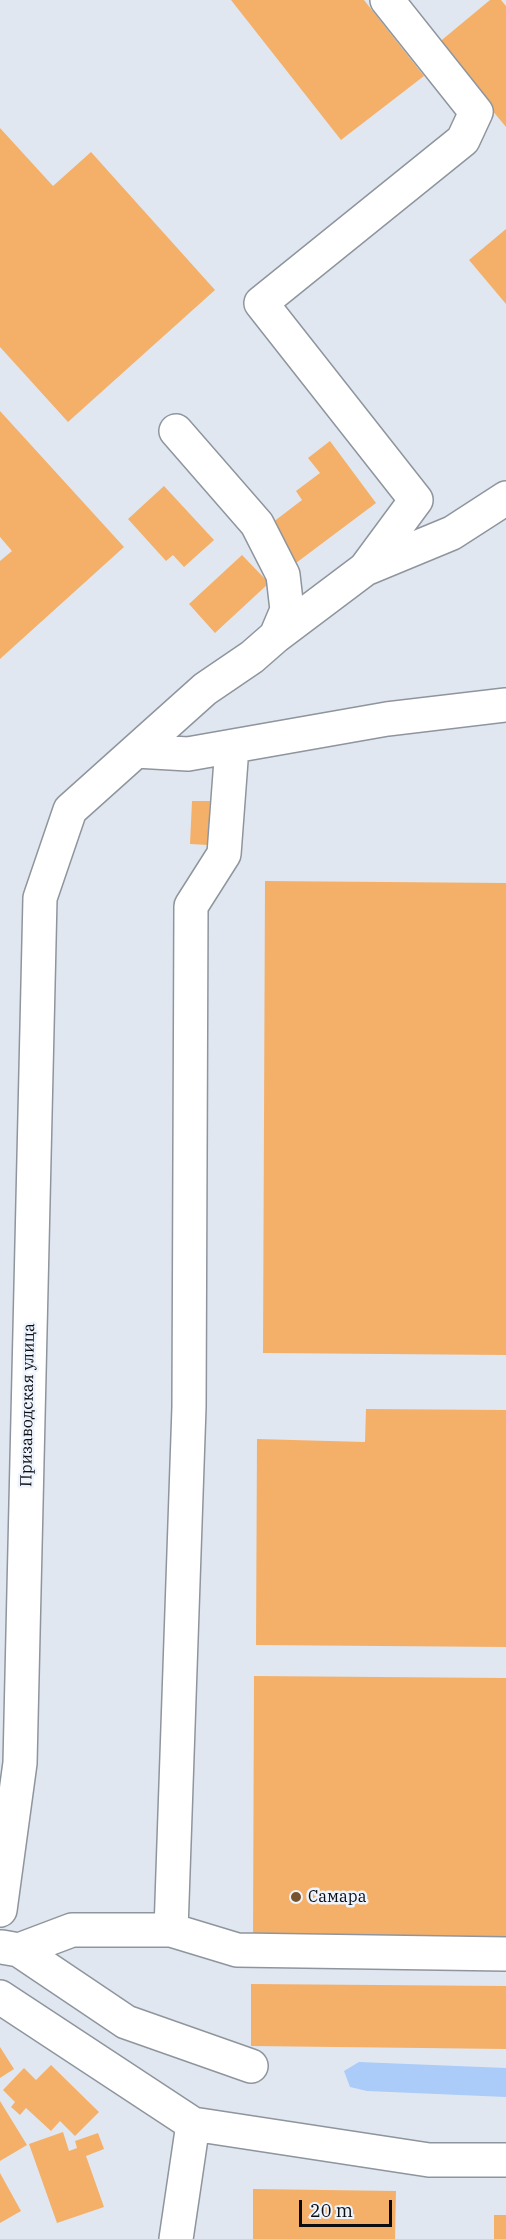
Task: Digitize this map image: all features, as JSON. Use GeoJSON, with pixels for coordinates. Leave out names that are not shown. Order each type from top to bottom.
{"type":"FeatureCollection","features":[{"type":"Feature","properties":{"kind":"street"},"geometry":{"type":"LineString","coordinates":[[365,569],[416,500],[261,303],[463,140],[476,112],[387,0]]}},
{"type":"Feature","properties":{"kind":"street"},"geometry":{"type":"LineString","coordinates":[[176,431],[257,524],[283,575],[287,610],[276,636]]}},
{"type":"Feature","properties":{"kind":"street"},"geometry":{"type":"LineString","coordinates":[[365,569],[452,533],[506,498]]}},
{"type":"Feature","properties":{"kind":"street","name":"Призаводская улица"},"geometry":{"type":"LineString","coordinates":[[0,1910],[20,1763],[40,898],[70,810],[205,689],[252,657],[276,636],[365,569]]}},
{"type":"Feature","properties":{"kind":"street"},"geometry":{"type":"LineString","coordinates":[[136,751],[189,754],[387,719],[506,705]]}},
{"type":"Feature","properties":{"kind":"street"},"geometry":{"type":"LineString","coordinates":[[171,1930],[189,1407],[191,906],[224,854],[232,747]]}},
{"type":"Feature","properties":{"kind":"street"},"geometry":{"type":"LineString","coordinates":[[9,1948],[72,1930],[171,1930],[237,1950],[506,1954]]}},
{"type":"Feature","properties":{"kind":"street"},"geometry":{"type":"LineString","coordinates":[[9,1948],[126,2022],[251,2066]]}},
{"type":"Feature","properties":{"kind":"street"},"geometry":{"type":"LineString","coordinates":[[7,2009],[193,2124],[429,2160],[506,2160]]}},
{"type":"Feature","properties":{"kind":"street"},"geometry":{"type":"LineString","coordinates":[[176,2239],[193,2124]]}},
{"type":"Feature","properties":{"kind":"shaded area"},"geometry":{"type":"Polygon","coordinates":[[[359,2062],[506,2068],[506,2097],[367,2091],[350,2087],[344,2071],[359,2062]]]}},
{"type":"Feature","properties":{"kind":"building"},"geometry":{"type":"Polygon","coordinates":[[[231,0],[364,0],[424,76],[341,140],[231,0]]]}},
{"type":"Feature","properties":{"kind":"building"},"geometry":{"type":"Polygon","coordinates":[[[490,0],[501,0],[506,6],[506,127],[437,44],[490,0]]]}},
{"type":"Feature","properties":{"kind":"building"},"geometry":{"type":"Polygon","coordinates":[[[0,128],[53,186],[91,152],[215,290],[68,422],[0,347],[0,128]]]}},
{"type":"Feature","properties":{"kind":"building"},"geometry":{"type":"Polygon","coordinates":[[[506,229],[506,304],[469,260],[506,229]]]}},
{"type":"Feature","properties":{"kind":"building"},"geometry":{"type":"Polygon","coordinates":[[[0,411],[124,547],[0,659],[0,561],[12,551],[0,537],[0,411]]]}},
{"type":"Feature","properties":{"kind":"building"},"geometry":{"type":"Polygon","coordinates":[[[330,441],[376,503],[296,563],[268,526],[302,500],[296,491],[320,473],[308,458],[330,441]]]}},
{"type":"Feature","properties":{"kind":"building"},"geometry":{"type":"Polygon","coordinates":[[[164,486],[214,540],[184,567],[173,555],[166,561],[128,519],[164,486]]]}},
{"type":"Feature","properties":{"kind":"building"},"geometry":{"type":"Polygon","coordinates":[[[242,555],[269,583],[215,633],[189,604],[242,555]]]}},
{"type":"Feature","properties":{"kind":"building"},"geometry":{"type":"Polygon","coordinates":[[[192,801],[210,801],[208,845],[190,844],[192,801]]]}},
{"type":"Feature","properties":{"kind":"building"},"geometry":{"type":"Polygon","coordinates":[[[265,881],[506,883],[506,1355],[263,1353],[265,881]]]}},
{"type":"Feature","properties":{"kind":"building"},"geometry":{"type":"Polygon","coordinates":[[[366,1409],[506,1410],[506,1647],[256,1645],[257,1439],[365,1442],[366,1409]]]}},
{"type":"Feature","properties":{"kind":"building"},"geometry":{"type":"Polygon","coordinates":[[[254,1676],[506,1678],[506,1939],[253,1937],[254,1676]]]}},
{"type":"Feature","properties":{"kind":"building"},"geometry":{"type":"Polygon","coordinates":[[[251,1984],[506,1986],[506,2049],[251,2046],[251,1984]]]}},
{"type":"Feature","properties":{"kind":"building"},"geometry":{"type":"Polygon","coordinates":[[[0,2047],[14,2069],[0,2078],[0,2047]]]}},
{"type":"Feature","properties":{"kind":"building"},"geometry":{"type":"Polygon","coordinates":[[[51,2065],[99,2112],[75,2136],[60,2121],[51,2131],[26,2108],[20,2115],[11,2107],[15,2102],[3,2090],[24,2068],[36,2080],[51,2065]]]}},
{"type":"Feature","properties":{"kind":"building"},"geometry":{"type":"Polygon","coordinates":[[[0,2101],[27,2145],[0,2161],[0,2101]]]}},
{"type":"Feature","properties":{"kind":"building"},"geometry":{"type":"Polygon","coordinates":[[[63,2132],[69,2151],[77,2148],[75,2141],[98,2133],[104,2149],[86,2156],[104,2207],[57,2223],[29,2144],[63,2132]]]}},
{"type":"Feature","properties":{"kind":"building"},"geometry":{"type":"Polygon","coordinates":[[[0,2173],[21,2211],[0,2223],[0,2173]]]}},
{"type":"Feature","properties":{"kind":"building"},"geometry":{"type":"Polygon","coordinates":[[[253,2189],[396,2191],[395,2239],[253,2239],[253,2189]]]}},
{"type":"Feature","properties":{"kind":"building"},"geometry":{"type":"Polygon","coordinates":[[[494,2215],[506,2215],[506,2239],[494,2239],[494,2215]]]}},
{"type":"Feature","properties":{"kind":"place","name":"Самара"},"geometry":{"type":"Point","coordinates":[296,1897]}}]}
